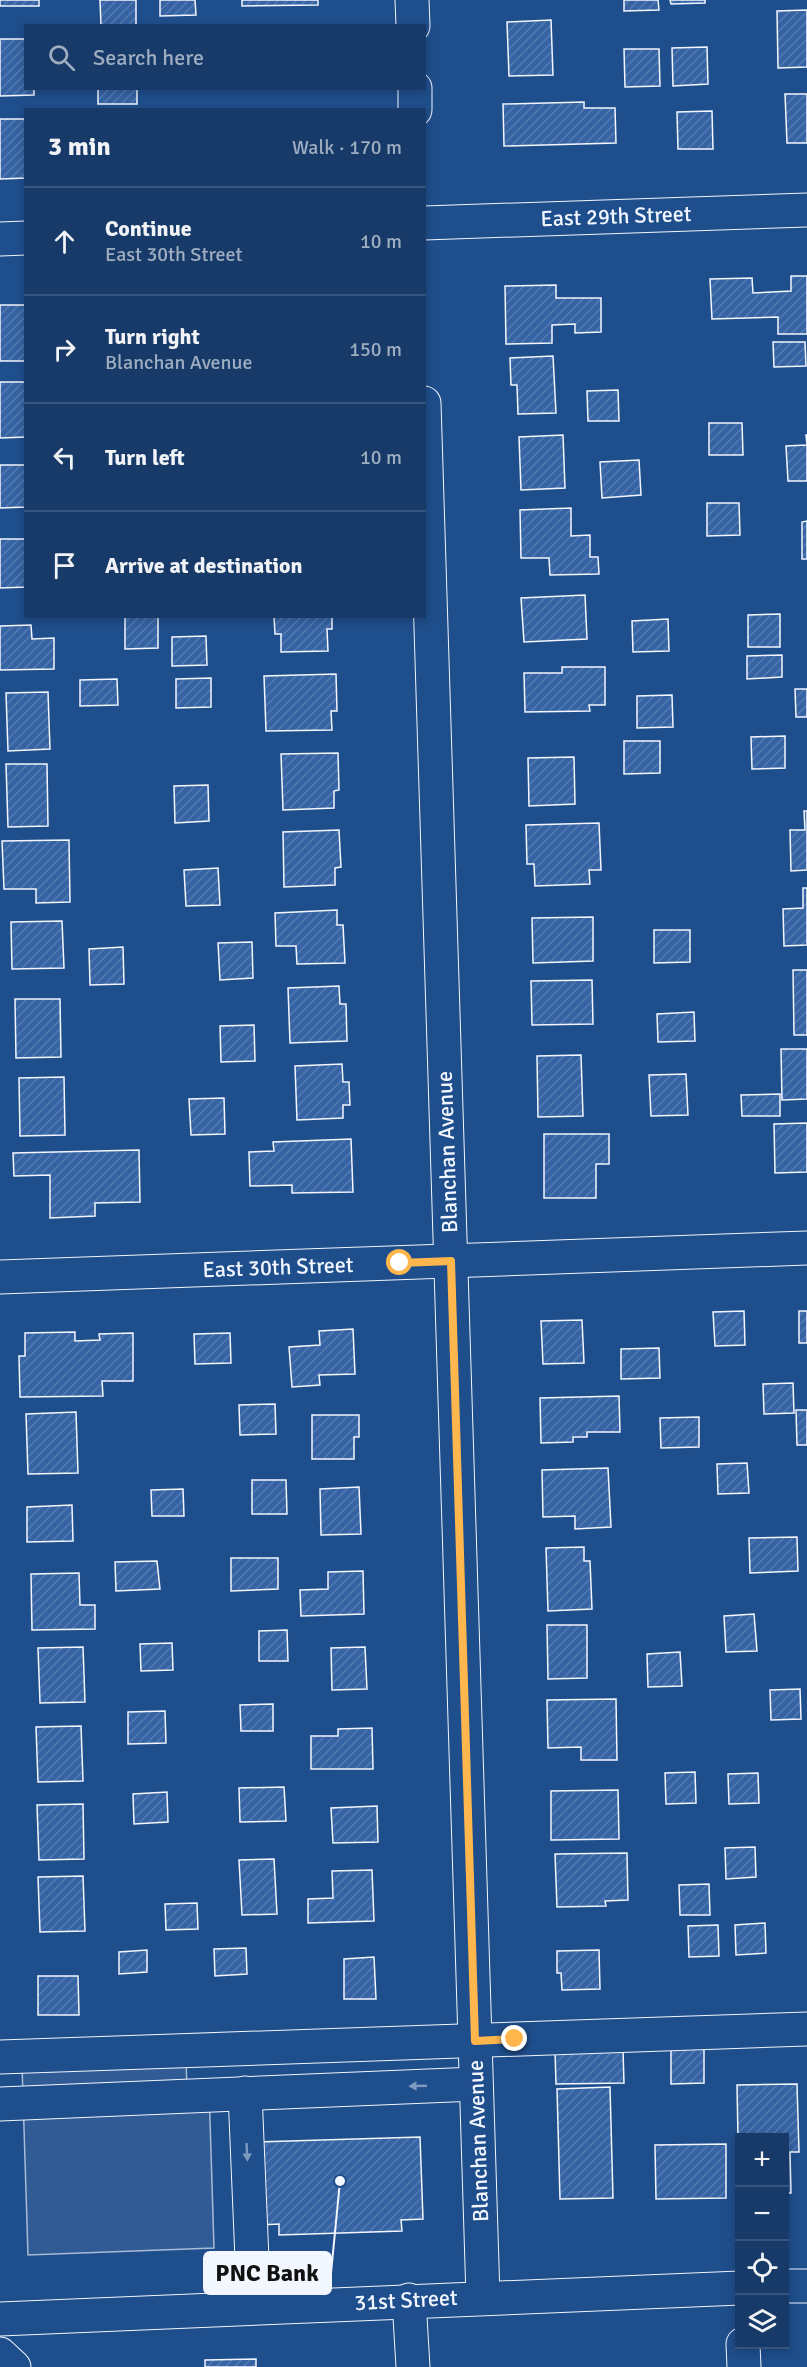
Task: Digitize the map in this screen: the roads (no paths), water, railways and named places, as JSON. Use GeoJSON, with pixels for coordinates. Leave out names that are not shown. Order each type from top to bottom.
{"type":"FeatureCollection","features":[{"type":"Feature","properties":{"kind":"street"},"geometry":{"type":"LineString","coordinates":[[412,0],[413,24]]}},
{"type":"Feature","properties":{"kind":"street"},"geometry":{"type":"LineString","coordinates":[[415,90],[415,108]]}},
{"type":"Feature","properties":{"kind":"street","name":"East 29th Street"},"geometry":{"type":"LineString","coordinates":[[426,223],[807,210]]}},
{"type":"Feature","properties":{"kind":"street"},"geometry":{"type":"LineString","coordinates":[[0,239],[24,238]]}},
{"type":"Feature","properties":{"kind":"street","name":"Blanchan Avenue"},"geometry":{"type":"LineString","coordinates":[[426,467],[483,2297]]}},
{"type":"Feature","properties":{"kind":"street","name":"East 30th Street"},"geometry":{"type":"LineString","coordinates":[[0,1277],[807,1248]]}},
{"type":"Feature","properties":{"kind":"street"},"geometry":{"type":"LineString","coordinates":[[0,2057],[807,2029]]}},
{"type":"Feature","properties":{"kind":"street"},"geometry":{"type":"LineString","coordinates":[[0,2104],[476,2084]]}},
{"type":"Feature","properties":{"kind":"street"},"geometry":{"type":"LineString","coordinates":[[244,2093],[254,2307]]}},
{"type":"Feature","properties":{"kind":"street"},"geometry":{"type":"LineString","coordinates":[[789,2286],[807,2286]]}},
{"type":"Feature","properties":{"kind":"street","name":"31st Street"},"geometry":{"type":"LineString","coordinates":[[0,2319],[410,2300],[735,2288]]}},
{"type":"Feature","properties":{"kind":"street"},"geometry":{"type":"LineString","coordinates":[[410,2300],[413,2367]]}},
{"type":"Feature","properties":{"kind":"street"},"geometry":{"type":"LineString","coordinates":[[744,2349],[744,2367]]}},
{"type":"Feature","properties":{"kind":"street"},"geometry":{"type":"LineString","coordinates":[[0,2354],[14,2367]]}},
{"type":"Feature","properties":{"kind":"place","name":"PNC Bank"},"geometry":{"type":"Point","coordinates":[340,2181]}}]}
